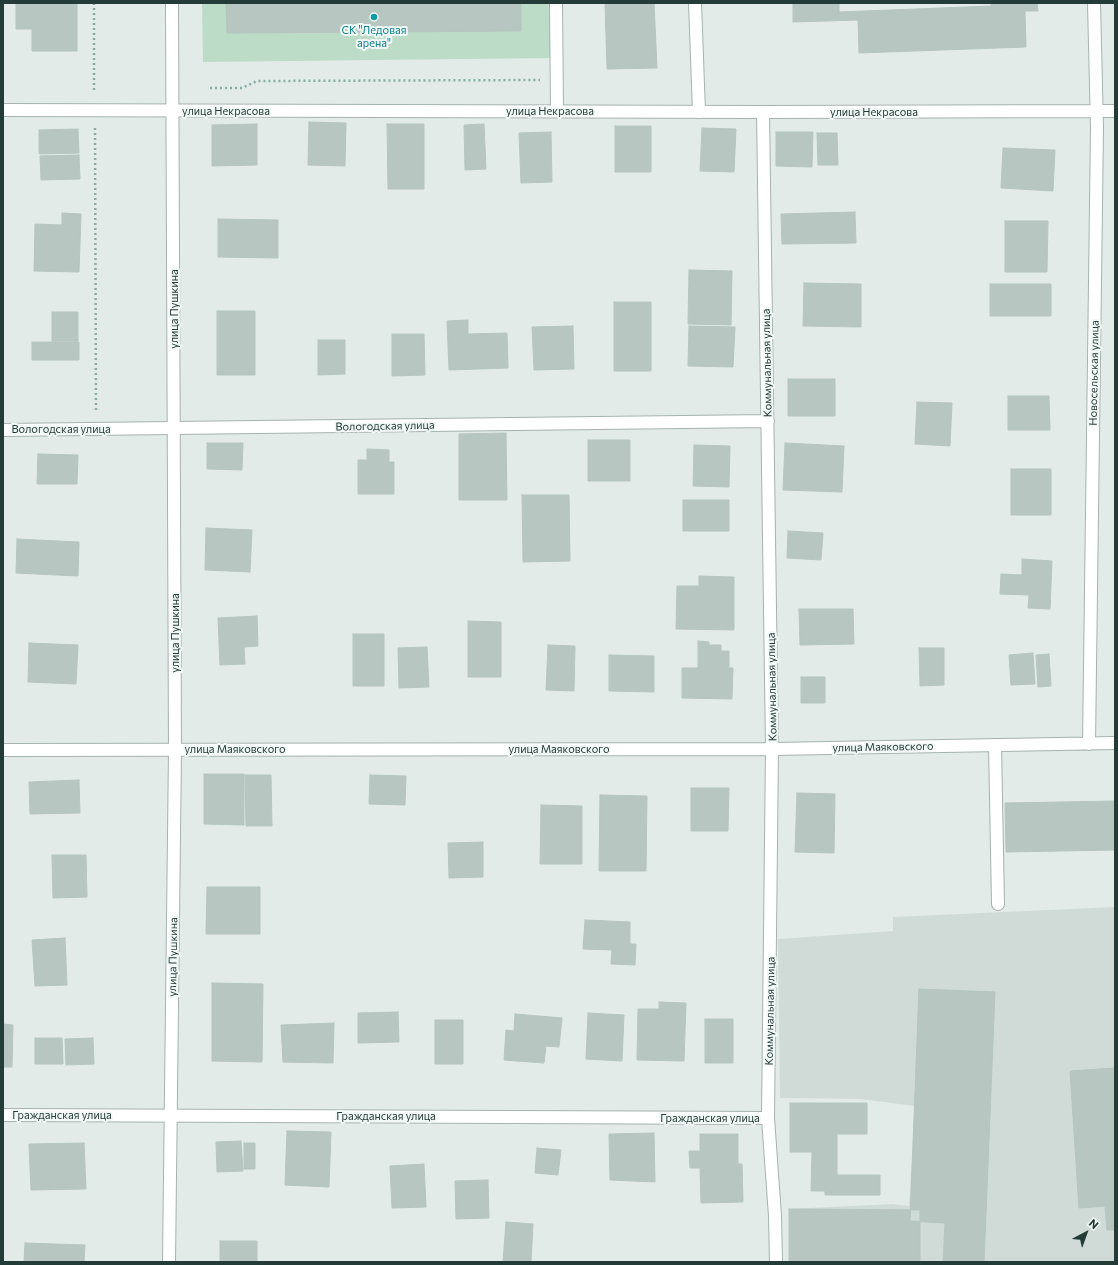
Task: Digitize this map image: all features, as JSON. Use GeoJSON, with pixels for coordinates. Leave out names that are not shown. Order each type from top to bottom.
{"type":"FeatureCollection","features":[{"type":"Feature","properties":{"kind":"street","name":"улица Пушкина"},"geometry":{"type":"LineString","coordinates":[[169,1262],[175,750],[172,3]]}},
{"type":"Feature","properties":{"kind":"street"},"geometry":{"type":"LineString","coordinates":[[556,3],[557,110]]}},
{"type":"Feature","properties":{"kind":"street"},"geometry":{"type":"LineString","coordinates":[[695,3],[699,112]]}},
{"type":"Feature","properties":{"kind":"street","name":"Новосельская улица"},"geometry":{"type":"LineString","coordinates":[[1090,744],[1097,111],[1094,3]]}},
{"type":"Feature","properties":{"kind":"street","name":"улица Некрасова"},"geometry":{"type":"LineString","coordinates":[[3,110],[557,110],[699,112],[1115,111]]}},
{"type":"Feature","properties":{"kind":"street","name":"Коммунальная улица"},"geometry":{"type":"LineString","coordinates":[[763,112],[772,749],[768,1118],[775,1216],[776,1262]]}},
{"type":"Feature","properties":{"kind":"street","name":"Вологодская улица"},"geometry":{"type":"LineString","coordinates":[[3,430],[768,421]]}},
{"type":"Feature","properties":{"kind":"street","name":"улица Маяковского"},"geometry":{"type":"LineString","coordinates":[[3,750],[772,749],[1115,743]]}},
{"type":"Feature","properties":{"kind":"street"},"geometry":{"type":"LineString","coordinates":[[995,745],[998,904]]}},
{"type":"Feature","properties":{"kind":"street","name":"Гражданская улица"},"geometry":{"type":"LineString","coordinates":[[3,1115],[768,1118]]}},
{"type":"Feature","properties":{"kind":"path"},"geometry":{"type":"LineString","coordinates":[[94,3],[96,429]]}},
{"type":"Feature","properties":{"kind":"path"},"geometry":{"type":"LineString","coordinates":[[210,88],[242,88],[257,81],[557,80]]}},
{"type":"Feature","properties":{"kind":"shaded area"},"geometry":{"type":"Polygon","coordinates":[[[1115,907],[1115,1262],[789,1262],[789,1209],[893,1204],[909,1206],[915,1106],[860,1099],[780,1098],[778,939],[893,931],[893,917],[1115,907]]]}},
{"type":"Feature","properties":{"kind":"green space"},"geometry":{"type":"Polygon","coordinates":[[[202,3],[551,3],[552,58],[203,62],[202,3]]]}},
{"type":"Feature","properties":{"kind":"building"},"geometry":{"type":"Polygon","coordinates":[[[16,3],[77,3],[77,51],[32,51],[32,29],[16,29],[16,3]]]}},
{"type":"Feature","properties":{"kind":"building","name":"СК \"Ледовая арена\""},"geometry":{"type":"Polygon","coordinates":[[[226,3],[521,3],[521,31],[227,33],[226,3]]]}},
{"type":"Feature","properties":{"kind":"building"},"geometry":{"type":"Polygon","coordinates":[[[605,3],[654,3],[657,68],[607,69],[605,3]]]}},
{"type":"Feature","properties":{"kind":"building"},"geometry":{"type":"Polygon","coordinates":[[[793,3],[839,3],[839,12],[991,6],[991,3],[1037,3],[1038,11],[1025,11],[1026,47],[859,53],[858,20],[793,22],[793,3]]]}},
{"type":"Feature","properties":{"kind":"building"},"geometry":{"type":"Polygon","coordinates":[[[309,122],[346,123],[345,166],[308,165],[309,122]]]}},
{"type":"Feature","properties":{"kind":"building"},"geometry":{"type":"Polygon","coordinates":[[[257,124],[257,165],[212,166],[212,125],[257,124]]]}},
{"type":"Feature","properties":{"kind":"building"},"geometry":{"type":"Polygon","coordinates":[[[387,124],[424,124],[424,189],[388,189],[387,124]]]}},
{"type":"Feature","properties":{"kind":"building"},"geometry":{"type":"Polygon","coordinates":[[[484,124],[486,169],[465,170],[464,125],[484,124]]]}},
{"type":"Feature","properties":{"kind":"building"},"geometry":{"type":"Polygon","coordinates":[[[615,126],[651,126],[651,172],[615,172],[615,126]]]}},
{"type":"Feature","properties":{"kind":"building"},"geometry":{"type":"Polygon","coordinates":[[[702,128],[736,129],[734,172],[700,171],[702,128]]]}},
{"type":"Feature","properties":{"kind":"building"},"geometry":{"type":"Polygon","coordinates":[[[78,129],[79,153],[39,154],[39,130],[78,129]]]}},
{"type":"Feature","properties":{"kind":"building"},"geometry":{"type":"Polygon","coordinates":[[[551,132],[552,182],[521,183],[519,133],[551,132]]]}},
{"type":"Feature","properties":{"kind":"building"},"geometry":{"type":"Polygon","coordinates":[[[776,132],[813,132],[812,167],[776,166],[776,132]]]}},
{"type":"Feature","properties":{"kind":"building"},"geometry":{"type":"Polygon","coordinates":[[[817,133],[837,133],[838,165],[818,165],[817,133]]]}},
{"type":"Feature","properties":{"kind":"building"},"geometry":{"type":"Polygon","coordinates":[[[1003,148],[1055,150],[1053,191],[1001,188],[1003,148]]]}},
{"type":"Feature","properties":{"kind":"building"},"geometry":{"type":"Polygon","coordinates":[[[79,155],[80,179],[41,180],[40,156],[79,155]]]}},
{"type":"Feature","properties":{"kind":"building"},"geometry":{"type":"Polygon","coordinates":[[[855,212],[856,243],[782,244],[781,214],[855,212]]]}},
{"type":"Feature","properties":{"kind":"building"},"geometry":{"type":"Polygon","coordinates":[[[62,213],[81,214],[79,272],[34,271],[35,224],[62,225],[62,213]]]}},
{"type":"Feature","properties":{"kind":"building"},"geometry":{"type":"Polygon","coordinates":[[[218,219],[278,220],[278,258],[218,257],[218,219]]]}},
{"type":"Feature","properties":{"kind":"building"},"geometry":{"type":"Polygon","coordinates":[[[1005,221],[1048,221],[1047,272],[1005,272],[1005,221]]]}},
{"type":"Feature","properties":{"kind":"building"},"geometry":{"type":"Polygon","coordinates":[[[689,270],[732,271],[731,325],[688,324],[689,270]]]}},
{"type":"Feature","properties":{"kind":"building"},"geometry":{"type":"Polygon","coordinates":[[[804,283],[861,284],[861,327],[803,326],[804,283]]]}},
{"type":"Feature","properties":{"kind":"building"},"geometry":{"type":"Polygon","coordinates":[[[990,284],[1051,284],[1051,316],[990,316],[990,284]]]}},
{"type":"Feature","properties":{"kind":"building"},"geometry":{"type":"Polygon","coordinates":[[[614,302],[651,302],[651,371],[614,371],[614,302]]]}},
{"type":"Feature","properties":{"kind":"building"},"geometry":{"type":"Polygon","coordinates":[[[217,311],[255,311],[255,375],[217,375],[217,311]]]}},
{"type":"Feature","properties":{"kind":"building"},"geometry":{"type":"Polygon","coordinates":[[[52,312],[78,312],[78,341],[52,341],[52,312]]]}},
{"type":"Feature","properties":{"kind":"building"},"geometry":{"type":"Polygon","coordinates":[[[468,320],[468,334],[507,333],[508,368],[449,370],[447,321],[468,320]]]}},
{"type":"Feature","properties":{"kind":"building"},"geometry":{"type":"Polygon","coordinates":[[[573,326],[574,369],[534,370],[532,327],[573,326]]]}},
{"type":"Feature","properties":{"kind":"building"},"geometry":{"type":"Polygon","coordinates":[[[689,326],[735,327],[733,367],[688,366],[689,326]]]}},
{"type":"Feature","properties":{"kind":"building"},"geometry":{"type":"Polygon","coordinates":[[[392,334],[424,334],[425,375],[392,376],[392,334]]]}},
{"type":"Feature","properties":{"kind":"building"},"geometry":{"type":"Polygon","coordinates":[[[318,340],[345,340],[345,374],[318,375],[318,340]]]}},
{"type":"Feature","properties":{"kind":"building"},"geometry":{"type":"Polygon","coordinates":[[[32,342],[79,342],[79,360],[32,360],[32,342]]]}},
{"type":"Feature","properties":{"kind":"building"},"geometry":{"type":"Polygon","coordinates":[[[788,379],[835,379],[835,416],[788,416],[788,379]]]}},
{"type":"Feature","properties":{"kind":"building"},"geometry":{"type":"Polygon","coordinates":[[[1008,396],[1049,396],[1050,430],[1008,430],[1008,396]]]}},
{"type":"Feature","properties":{"kind":"building"},"geometry":{"type":"Polygon","coordinates":[[[917,402],[952,403],[950,446],[915,444],[917,402]]]}},
{"type":"Feature","properties":{"kind":"building"},"geometry":{"type":"Polygon","coordinates":[[[506,433],[507,500],[459,500],[459,434],[506,433]]]}},
{"type":"Feature","properties":{"kind":"building"},"geometry":{"type":"Polygon","coordinates":[[[588,440],[630,440],[630,481],[588,481],[588,440]]]}},
{"type":"Feature","properties":{"kind":"building"},"geometry":{"type":"Polygon","coordinates":[[[207,443],[243,443],[242,470],[207,469],[207,443]]]}},
{"type":"Feature","properties":{"kind":"building"},"geometry":{"type":"Polygon","coordinates":[[[785,443],[844,446],[842,492],[783,490],[785,443]]]}},
{"type":"Feature","properties":{"kind":"building"},"geometry":{"type":"Polygon","coordinates":[[[694,445],[730,446],[729,487],[693,486],[694,445]]]}},
{"type":"Feature","properties":{"kind":"building"},"geometry":{"type":"Polygon","coordinates":[[[367,449],[389,450],[389,462],[394,462],[394,494],[358,494],[358,460],[367,460],[367,449]]]}},
{"type":"Feature","properties":{"kind":"building"},"geometry":{"type":"Polygon","coordinates":[[[38,454],[78,455],[77,484],[37,484],[38,454]]]}},
{"type":"Feature","properties":{"kind":"building"},"geometry":{"type":"Polygon","coordinates":[[[1011,469],[1051,469],[1051,515],[1011,515],[1011,469]]]}},
{"type":"Feature","properties":{"kind":"building"},"geometry":{"type":"Polygon","coordinates":[[[522,495],[569,495],[570,561],[523,562],[522,495]]]}},
{"type":"Feature","properties":{"kind":"building"},"geometry":{"type":"Polygon","coordinates":[[[683,500],[729,500],[729,531],[683,531],[683,500]]]}},
{"type":"Feature","properties":{"kind":"building"},"geometry":{"type":"Polygon","coordinates":[[[206,528],[252,530],[250,572],[205,570],[206,528]]]}},
{"type":"Feature","properties":{"kind":"building"},"geometry":{"type":"Polygon","coordinates":[[[788,531],[823,533],[821,560],[787,558],[788,531]]]}},
{"type":"Feature","properties":{"kind":"building"},"geometry":{"type":"Polygon","coordinates":[[[17,539],[79,542],[78,576],[16,573],[17,539]]]}},
{"type":"Feature","properties":{"kind":"building"},"geometry":{"type":"Polygon","coordinates":[[[1022,559],[1052,561],[1050,609],[1028,608],[1029,595],[1000,594],[1001,574],[1022,575],[1022,559]]]}},
{"type":"Feature","properties":{"kind":"building"},"geometry":{"type":"Polygon","coordinates":[[[699,576],[734,577],[734,630],[676,629],[677,586],[699,586],[699,576]]]}},
{"type":"Feature","properties":{"kind":"building"},"geometry":{"type":"Polygon","coordinates":[[[799,609],[853,609],[854,644],[800,645],[799,609]]]}},
{"type":"Feature","properties":{"kind":"building"},"geometry":{"type":"Polygon","coordinates":[[[257,616],[258,646],[244,647],[245,664],[220,665],[218,618],[257,616]]]}},
{"type":"Feature","properties":{"kind":"building"},"geometry":{"type":"Polygon","coordinates":[[[468,621],[501,622],[501,677],[468,677],[468,621]]]}},
{"type":"Feature","properties":{"kind":"building"},"geometry":{"type":"Polygon","coordinates":[[[353,634],[384,634],[384,686],[353,686],[353,634]]]}},
{"type":"Feature","properties":{"kind":"building"},"geometry":{"type":"Polygon","coordinates":[[[698,641],[709,642],[709,645],[721,645],[721,651],[729,651],[729,668],[733,668],[732,699],[682,698],[682,668],[698,668],[698,641]]]}},
{"type":"Feature","properties":{"kind":"building"},"geometry":{"type":"Polygon","coordinates":[[[29,643],[78,645],[76,684],[28,682],[29,643]]]}},
{"type":"Feature","properties":{"kind":"building"},"geometry":{"type":"Polygon","coordinates":[[[548,645],[575,646],[574,691],[546,690],[548,645]]]}},
{"type":"Feature","properties":{"kind":"building"},"geometry":{"type":"Polygon","coordinates":[[[427,647],[429,687],[399,688],[398,648],[427,647]]]}},
{"type":"Feature","properties":{"kind":"building"},"geometry":{"type":"Polygon","coordinates":[[[919,648],[944,648],[944,685],[920,686],[919,648]]]}},
{"type":"Feature","properties":{"kind":"building"},"geometry":{"type":"Polygon","coordinates":[[[1033,653],[1035,684],[1011,685],[1009,655],[1033,653]]]}},
{"type":"Feature","properties":{"kind":"building"},"geometry":{"type":"Polygon","coordinates":[[[1049,654],[1051,686],[1038,687],[1036,655],[1049,654]]]}},
{"type":"Feature","properties":{"kind":"building"},"geometry":{"type":"Polygon","coordinates":[[[609,655],[654,656],[654,692],[609,691],[609,655]]]}},
{"type":"Feature","properties":{"kind":"building"},"geometry":{"type":"Polygon","coordinates":[[[801,677],[825,677],[825,703],[801,703],[801,677]]]}},
{"type":"Feature","properties":{"kind":"building"},"geometry":{"type":"Polygon","coordinates":[[[204,774],[244,774],[244,825],[204,824],[204,774]]]}},
{"type":"Feature","properties":{"kind":"building"},"geometry":{"type":"Polygon","coordinates":[[[245,775],[271,775],[272,826],[246,826],[245,775]]]}},
{"type":"Feature","properties":{"kind":"building"},"geometry":{"type":"Polygon","coordinates":[[[370,775],[406,776],[405,805],[369,804],[370,775]]]}},
{"type":"Feature","properties":{"kind":"building"},"geometry":{"type":"Polygon","coordinates":[[[79,780],[80,813],[30,814],[29,782],[79,780]]]}},
{"type":"Feature","properties":{"kind":"building"},"geometry":{"type":"Polygon","coordinates":[[[691,788],[729,788],[728,831],[691,831],[691,788]]]}},
{"type":"Feature","properties":{"kind":"building"},"geometry":{"type":"Polygon","coordinates":[[[797,793],[835,794],[834,853],[795,852],[797,793]]]}},
{"type":"Feature","properties":{"kind":"building"},"geometry":{"type":"Polygon","coordinates":[[[600,795],[647,796],[646,871],[599,871],[600,795]]]}},
{"type":"Feature","properties":{"kind":"building"},"geometry":{"type":"Polygon","coordinates":[[[1115,801],[1115,850],[1006,852],[1005,803],[1115,801]]]}},
{"type":"Feature","properties":{"kind":"building"},"geometry":{"type":"Polygon","coordinates":[[[541,805],[582,806],[582,864],[540,864],[541,805]]]}},
{"type":"Feature","properties":{"kind":"building"},"geometry":{"type":"Polygon","coordinates":[[[483,842],[483,877],[449,878],[448,843],[483,842]]]}},
{"type":"Feature","properties":{"kind":"building"},"geometry":{"type":"Polygon","coordinates":[[[52,855],[86,855],[87,897],[53,898],[52,855]]]}},
{"type":"Feature","properties":{"kind":"building"},"geometry":{"type":"Polygon","coordinates":[[[207,887],[260,887],[260,934],[206,934],[207,887]]]}},
{"type":"Feature","properties":{"kind":"building"},"geometry":{"type":"Polygon","coordinates":[[[585,920],[630,922],[630,944],[636,944],[635,965],[611,964],[612,950],[583,949],[585,920]]]}},
{"type":"Feature","properties":{"kind":"building"},"geometry":{"type":"Polygon","coordinates":[[[65,938],[67,985],[35,986],[32,940],[65,938]]]}},
{"type":"Feature","properties":{"kind":"building"},"geometry":{"type":"Polygon","coordinates":[[[212,983],[263,984],[262,1062],[212,1061],[212,983]]]}},
{"type":"Feature","properties":{"kind":"building"},"geometry":{"type":"Polygon","coordinates":[[[919,989],[995,992],[984,1262],[943,1262],[945,1223],[910,1221],[919,989]]]}},
{"type":"Feature","properties":{"kind":"building"},"geometry":{"type":"Polygon","coordinates":[[[659,1002],[686,1003],[684,1061],[637,1060],[638,1009],[659,1009],[659,1002]]]}},
{"type":"Feature","properties":{"kind":"building"},"geometry":{"type":"Polygon","coordinates":[[[398,1012],[399,1042],[358,1043],[358,1013],[398,1012]]]}},
{"type":"Feature","properties":{"kind":"building"},"geometry":{"type":"Polygon","coordinates":[[[588,1013],[624,1015],[622,1061],[586,1059],[588,1013]]]}},
{"type":"Feature","properties":{"kind":"building"},"geometry":{"type":"Polygon","coordinates":[[[515,1014],[562,1018],[559,1047],[546,1046],[544,1063],[504,1060],[506,1030],[514,1031],[515,1014]]]}},
{"type":"Feature","properties":{"kind":"building"},"geometry":{"type":"Polygon","coordinates":[[[705,1019],[733,1019],[733,1063],[705,1063],[705,1019]]]}},
{"type":"Feature","properties":{"kind":"building"},"geometry":{"type":"Polygon","coordinates":[[[435,1020],[463,1020],[463,1064],[435,1064],[435,1020]]]}},
{"type":"Feature","properties":{"kind":"building"},"geometry":{"type":"Polygon","coordinates":[[[334,1023],[333,1063],[283,1062],[281,1025],[334,1023]]]}},
{"type":"Feature","properties":{"kind":"building"},"geometry":{"type":"Polygon","coordinates":[[[3,1024],[13,1025],[12,1067],[3,1067],[3,1024]]]}},
{"type":"Feature","properties":{"kind":"building"},"geometry":{"type":"Polygon","coordinates":[[[35,1038],[62,1038],[63,1064],[35,1064],[35,1038]]]}},
{"type":"Feature","properties":{"kind":"building"},"geometry":{"type":"Polygon","coordinates":[[[93,1038],[94,1064],[66,1065],[65,1039],[93,1038]]]}},
{"type":"Feature","properties":{"kind":"building"},"geometry":{"type":"Polygon","coordinates":[[[1115,1068],[1115,1230],[1107,1230],[1105,1206],[1079,1208],[1070,1071],[1115,1068]]]}},
{"type":"Feature","properties":{"kind":"building"},"geometry":{"type":"Polygon","coordinates":[[[790,1103],[867,1103],[867,1134],[837,1134],[837,1175],[880,1175],[880,1195],[825,1195],[825,1191],[811,1191],[812,1152],[790,1152],[790,1103]]]}},
{"type":"Feature","properties":{"kind":"building"},"geometry":{"type":"Polygon","coordinates":[[[287,1131],[331,1132],[329,1187],[285,1185],[287,1131]]]}},
{"type":"Feature","properties":{"kind":"building"},"geometry":{"type":"Polygon","coordinates":[[[654,1133],[655,1182],[610,1180],[609,1134],[654,1133]]]}},
{"type":"Feature","properties":{"kind":"building"},"geometry":{"type":"Polygon","coordinates":[[[700,1134],[738,1134],[738,1164],[742,1164],[743,1202],[701,1203],[700,1168],[690,1168],[689,1151],[700,1151],[700,1134]]]}},
{"type":"Feature","properties":{"kind":"building"},"geometry":{"type":"Polygon","coordinates":[[[241,1141],[243,1171],[217,1172],[216,1142],[241,1141]]]}},
{"type":"Feature","properties":{"kind":"building"},"geometry":{"type":"Polygon","coordinates":[[[84,1143],[86,1189],[31,1190],[29,1144],[84,1143]]]}},
{"type":"Feature","properties":{"kind":"building"},"geometry":{"type":"Polygon","coordinates":[[[244,1143],[255,1143],[255,1169],[244,1169],[244,1143]]]}},
{"type":"Feature","properties":{"kind":"building"},"geometry":{"type":"Polygon","coordinates":[[[537,1148],[561,1150],[558,1175],[535,1173],[537,1148]]]}},
{"type":"Feature","properties":{"kind":"building"},"geometry":{"type":"Polygon","coordinates":[[[424,1164],[426,1207],[392,1208],[390,1166],[424,1164]]]}},
{"type":"Feature","properties":{"kind":"building"},"geometry":{"type":"Polygon","coordinates":[[[488,1180],[489,1218],[456,1219],[455,1181],[488,1180]]]}},
{"type":"Feature","properties":{"kind":"building"},"geometry":{"type":"Polygon","coordinates":[[[789,1209],[920,1210],[920,1262],[789,1262],[789,1209]]]}},
{"type":"Feature","properties":{"kind":"building"},"geometry":{"type":"Polygon","coordinates":[[[506,1222],[533,1224],[531,1262],[503,1262],[506,1222]]]}},
{"type":"Feature","properties":{"kind":"building"},"geometry":{"type":"Polygon","coordinates":[[[220,1241],[257,1241],[257,1262],[220,1262],[220,1241]]]}},
{"type":"Feature","properties":{"kind":"building"},"geometry":{"type":"Polygon","coordinates":[[[25,1243],[85,1245],[84,1262],[24,1262],[25,1243]]]}},
{"type":"Feature","properties":{"kind":"place","name":"СК \"Ледовая арена\""},"geometry":{"type":"Point","coordinates":[374,17]}}]}
